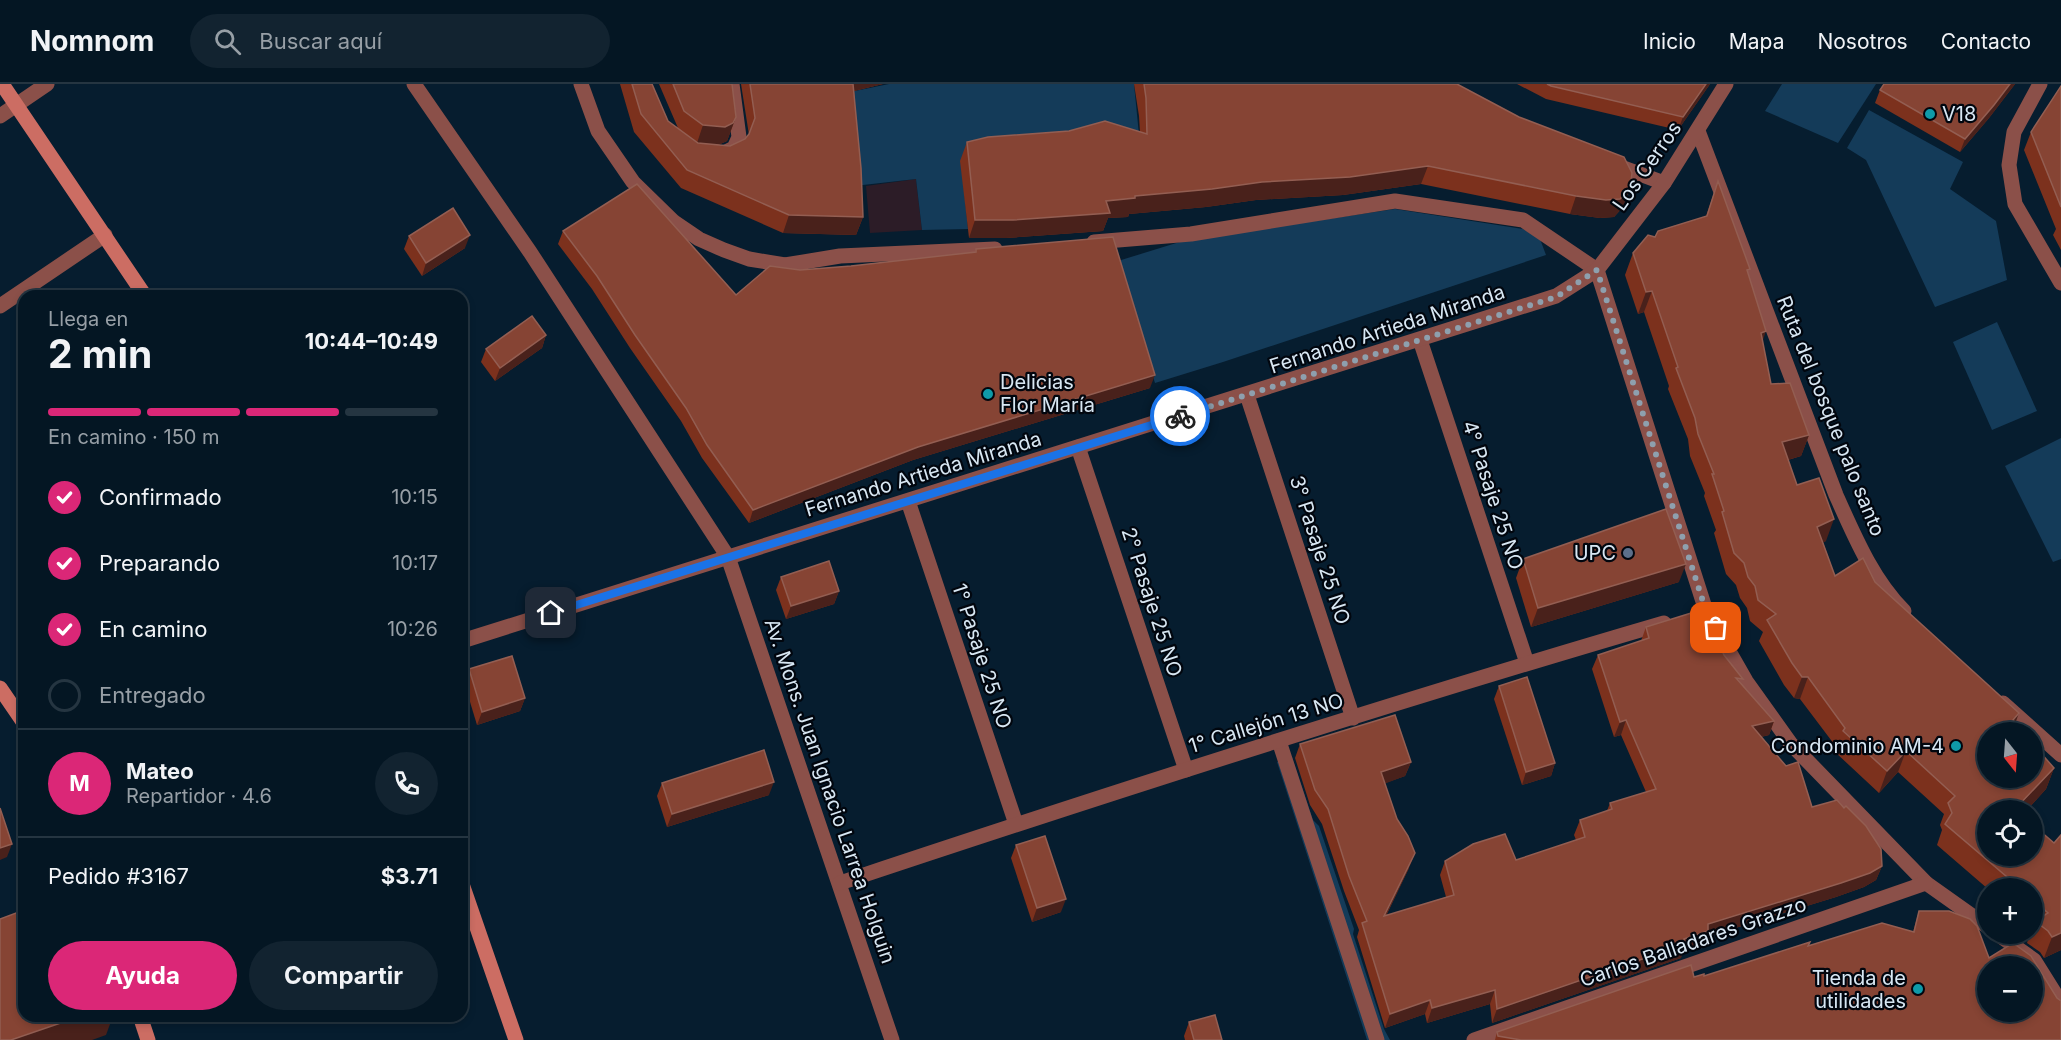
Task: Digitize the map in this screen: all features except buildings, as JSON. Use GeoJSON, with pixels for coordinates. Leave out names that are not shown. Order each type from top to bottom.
{"type":"FeatureCollection","features":[{"type":"Feature","properties":{"kind":"street"},"geometry":{"type":"LineString","coordinates":[[2,84],[141,290]]}},
{"type":"Feature","properties":{"kind":"street"},"geometry":{"type":"LineString","coordinates":[[0,116],[47,84]]}},
{"type":"Feature","properties":{"kind":"street","name":"Av. Mons. Juan Ignacio Larrea Holguin"},"geometry":{"type":"LineString","coordinates":[[414,84],[530,252],[728,556],[892,1040]]}},
{"type":"Feature","properties":{"kind":"street"},"geometry":{"type":"LineString","coordinates":[[581,84],[598,131],[633,182],[660,209],[687,231],[724,250],[749,259],[785,265],[840,256],[1007,248]]}},
{"type":"Feature","properties":{"kind":"street"},"geometry":{"type":"LineString","coordinates":[[711,154],[720,155],[734,148],[739,137],[732,84]]}},
{"type":"Feature","properties":{"kind":"street","name":"Los Cerros"},"geometry":{"type":"LineString","coordinates":[[1597,270],[1664,183],[1726,84]]}},
{"type":"Feature","properties":{"kind":"street"},"geometry":{"type":"LineString","coordinates":[[2040,84],[2014,132],[2009,165],[2015,204],[2061,283]]}},
{"type":"Feature","properties":{"kind":"street","name":"Ruta del bosque palo santo"},"geometry":{"type":"LineString","coordinates":[[1698,131],[1836,495],[1860,547],[1891,598],[1914,621]]}},
{"type":"Feature","properties":{"kind":"street"},"geometry":{"type":"LineString","coordinates":[[1600,159],[1664,183]]}},
{"type":"Feature","properties":{"kind":"street"},"geometry":{"type":"LineString","coordinates":[[1076,243],[1191,234],[1395,201],[1523,220],[1597,270],[1695,614],[1791,744],[1926,883],[1977,919]]}},
{"type":"Feature","properties":{"kind":"street"},"geometry":{"type":"LineString","coordinates":[[24,290],[105,235]]}},
{"type":"Feature","properties":{"kind":"street","name":"Fernando Artieda Miranda"},"geometry":{"type":"LineString","coordinates":[[468,639],[1556,297],[1597,270]]}},
{"type":"Feature","properties":{"kind":"street"},"geometry":{"type":"LineString","coordinates":[[0,306],[18,294]]}},
{"type":"Feature","properties":{"kind":"street","name":"4° Pasaje 25 NO"},"geometry":{"type":"LineString","coordinates":[[1420,340],[1527,663]]}},
{"type":"Feature","properties":{"kind":"street","name":"3° Pasaje 25 NO"},"geometry":{"type":"LineString","coordinates":[[1247,395],[1353,718]]}},
{"type":"Feature","properties":{"kind":"street","name":"2° Pasaje 25 NO"},"geometry":{"type":"LineString","coordinates":[[1078,447],[1186,770]]}},
{"type":"Feature","properties":{"kind":"street","name":"1° Pasaje 25 NO"},"geometry":{"type":"LineString","coordinates":[[908,501],[1016,824]]}},
{"type":"Feature","properties":{"kind":"street","name":"1° Callejón 13 NO"},"geometry":{"type":"LineString","coordinates":[[840,883],[1186,770],[1527,663],[1695,614]]}},
{"type":"Feature","properties":{"kind":"street"},"geometry":{"type":"LineString","coordinates":[[0,688],[18,714]]}},
{"type":"Feature","properties":{"kind":"street"},"geometry":{"type":"LineString","coordinates":[[1991,692],[2061,754]]}},
{"type":"Feature","properties":{"kind":"street"},"geometry":{"type":"LineString","coordinates":[[1280,741],[1377,1040]]}},
{"type":"Feature","properties":{"kind":"street","name":"Carlos Balladares Grazzo"},"geometry":{"type":"LineString","coordinates":[[1474,1040],[1926,883]]}},
{"type":"Feature","properties":{"kind":"street"},"geometry":{"type":"LineString","coordinates":[[468,901],[516,1040]]}},
{"type":"Feature","properties":{"kind":"street"},"geometry":{"type":"LineString","coordinates":[[2011,944],[2034,960],[2061,1002]]}},
{"type":"Feature","properties":{"kind":"street"},"geometry":{"type":"LineString","coordinates":[[142,1022],[148,1040]]}},
{"type":"Feature","properties":{"kind":"shaded area"},"geometry":{"type":"Polygon","coordinates":[[[889,84],[1134,84],[1140,145],[961,160],[968,229],[922,230],[916,179],[854,186],[845,93],[889,84]]]}},
{"type":"Feature","properties":{"kind":"shaded area"},"geometry":{"type":"Polygon","coordinates":[[[1782,84],[1876,84],[1838,143],[1765,111],[1782,84]]]}},
{"type":"Feature","properties":{"kind":"shaded area"},"geometry":{"type":"Polygon","coordinates":[[[1869,110],[1963,162],[1950,189],[1996,221],[2007,280],[1935,307],[1866,160],[1847,148],[1869,110]]]}},
{"type":"Feature","properties":{"kind":"shaded area"},"geometry":{"type":"Polygon","coordinates":[[[916,179],[922,230],[870,233],[866,186],[916,179]]]}},
{"type":"Feature","properties":{"kind":"shaded area"},"geometry":{"type":"Polygon","coordinates":[[[1395,209],[1523,229],[1540,239],[1546,255],[1155,383],[1118,261],[1186,240],[1395,209]]]}},
{"type":"Feature","properties":{"kind":"shaded area"},"geometry":{"type":"Polygon","coordinates":[[[1997,322],[2037,411],[1992,430],[1953,342],[1997,322]]]}},
{"type":"Feature","properties":{"kind":"shaded area"},"geometry":{"type":"Polygon","coordinates":[[[2061,438],[2061,559],[2053,562],[2005,466],[2061,438]]]}},
{"type":"Feature","properties":{"kind":"shaded area"},"geometry":{"type":"Polygon","coordinates":[[[1292,757],[1313,820],[1319,826],[1354,929],[1353,934],[1384,1029],[1390,1040],[1367,1040],[1277,762],[1292,757]]]}},
{"type":"Feature","properties":{"kind":"way so far"},"geometry":{"type":"LineString","coordinates":[[1180,416],[1556,297],[1597,270],[1706,611],[1716,628]]}},
{"type":"Feature","properties":{"kind":"place","name":"V18"},"geometry":{"type":"Point","coordinates":[1930,114]}},
{"type":"Feature","properties":{"kind":"place","name":"Delicias Flor María"},"geometry":{"type":"Point","coordinates":[988,394]}},
{"type":"Feature","properties":{"kind":"place","name":"UPC"},"geometry":{"type":"Point","coordinates":[1628,553]}},
{"type":"Feature","properties":{"kind":"place","name":"Condominio AM-4"},"geometry":{"type":"Point","coordinates":[1956,746]}},
{"type":"Feature","properties":{"kind":"place","name":"Tienda de utilidades"},"geometry":{"type":"Point","coordinates":[1918,989]}},
{"type":"Feature","properties":{"kind":"route"},"geometry":{"type":"LineString","coordinates":[[551,613],[1180,416]]}}]}
